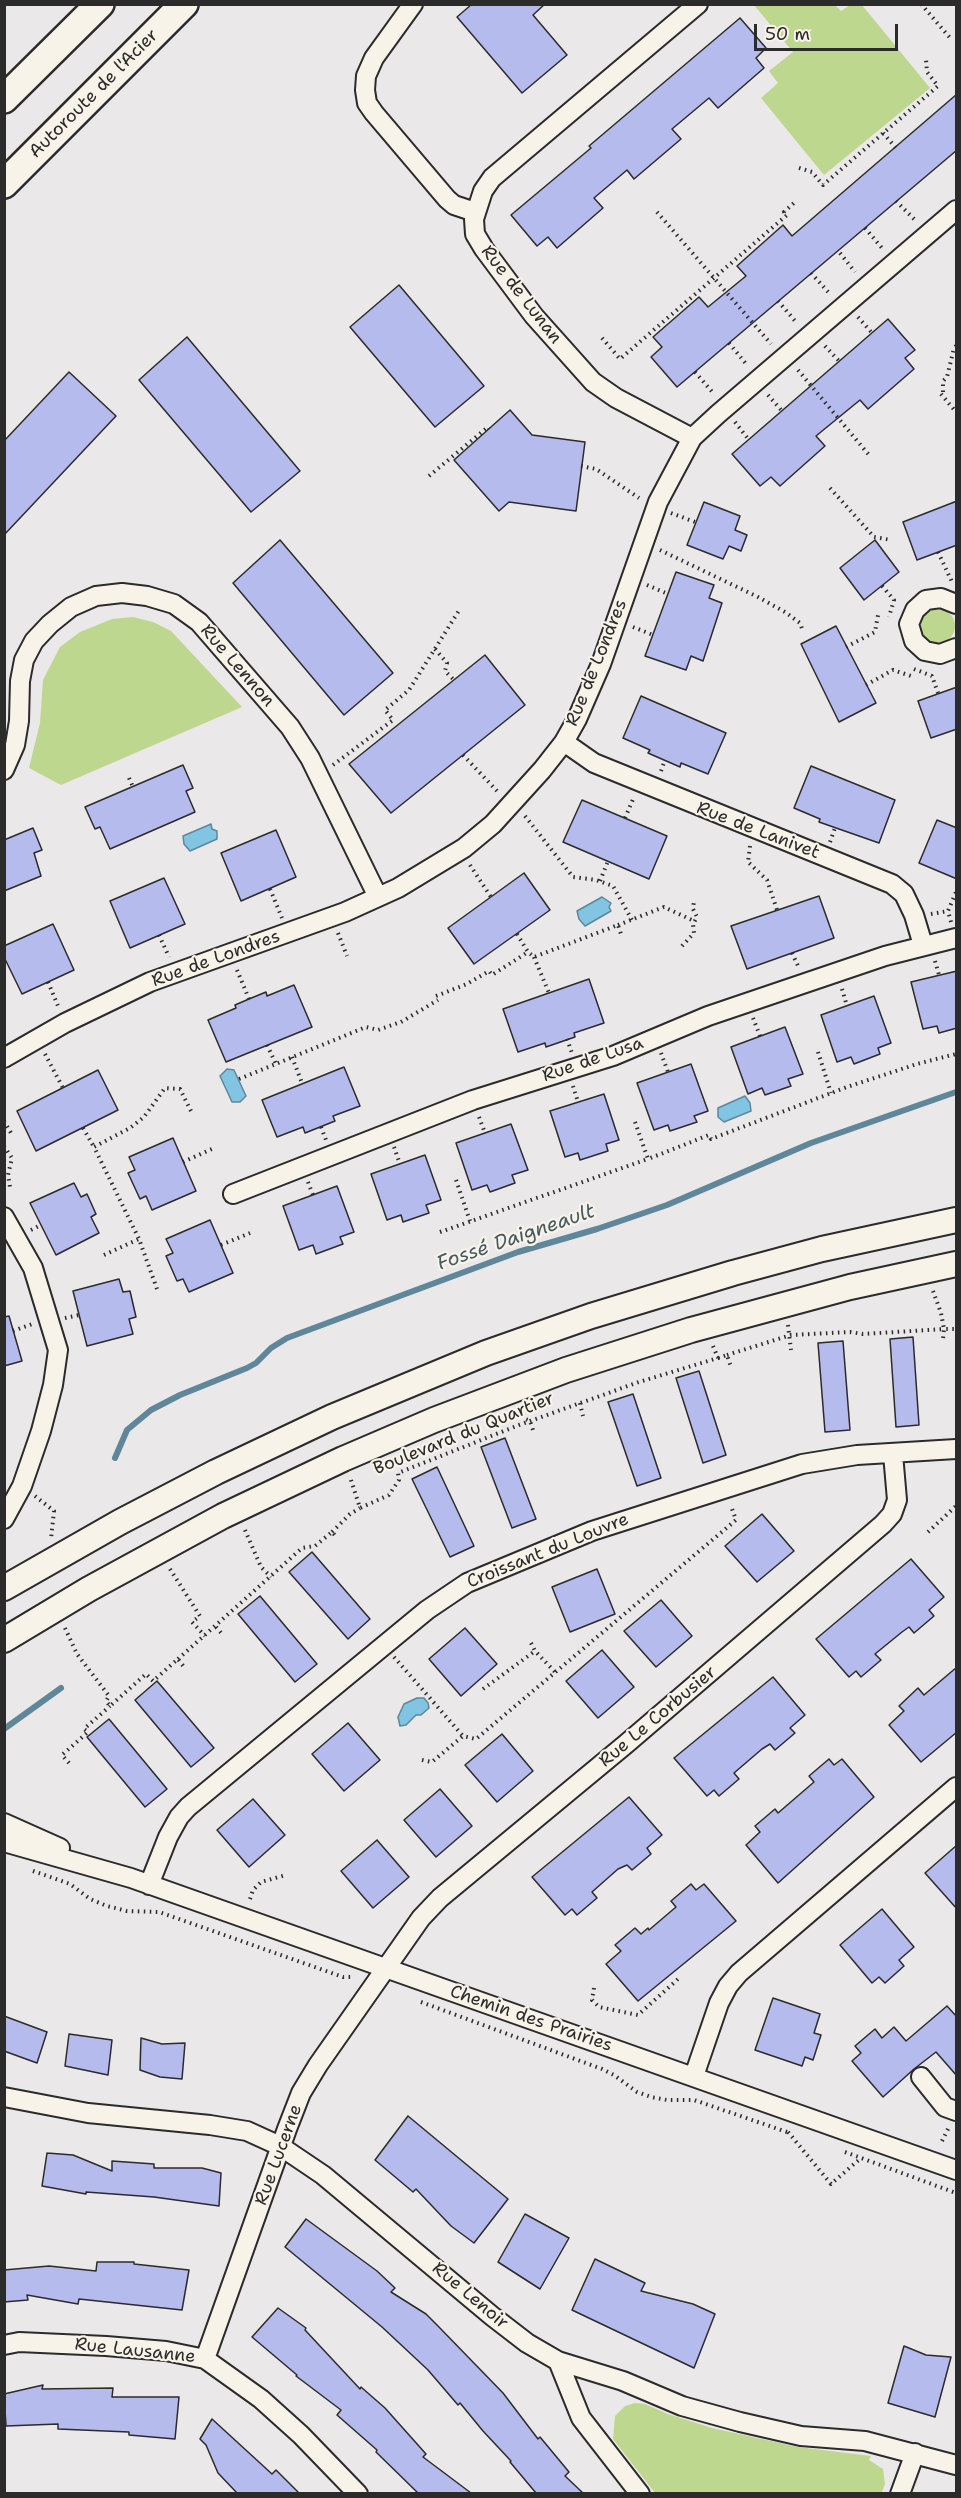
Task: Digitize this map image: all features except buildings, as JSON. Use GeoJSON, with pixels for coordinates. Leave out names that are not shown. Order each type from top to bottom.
{"type":"FeatureCollection","features":[{"type":"Feature","properties":{"kind":"highway"},"geometry":{"type":"LineString","coordinates":[[4,99],[100,4]]}},
{"type":"Feature","properties":{"kind":"highway","name":"Autoroute de l'Acier"},"geometry":{"type":"LineString","coordinates":[[4,184],[184,4]]}},
{"type":"Feature","properties":{"kind":"main road"},"geometry":{"type":"LineString","coordinates":[[4,1588],[129,1517],[235,1462],[349,1409],[486,1353],[591,1316],[722,1276],[822,1249],[957,1220]]}},
{"type":"Feature","properties":{"kind":"main road","name":"Boulevard du Quartier"},"geometry":{"type":"LineString","coordinates":[[4,1640],[98,1584],[223,1516],[343,1459],[444,1417],[566,1370],[729,1319],[850,1287],[957,1264]]}},
{"type":"Feature","properties":{"kind":"street"},"geometry":{"type":"LineString","coordinates":[[413,4],[374,58],[366,76],[367,103],[447,200],[454,205],[475,212],[483,191],[492,177],[698,4]]}},
{"type":"Feature","properties":{"kind":"street","name":"Rue de Londres"},"geometry":{"type":"LineString","coordinates":[[4,1058],[65,1023],[150,982],[345,912],[378,897],[417,878],[464,848],[518,799],[564,742],[577,719],[601,664],[658,502],[693,438],[727,406],[957,210]]}},
{"type":"Feature","properties":{"kind":"street","name":"Rue de Lunan"},"geometry":{"type":"LineString","coordinates":[[475,212],[475,234],[483,249],[534,316],[574,363],[593,382],[616,398],[693,438]]}},
{"type":"Feature","properties":{"kind":"street","name":"Rue Lennon"},"geometry":{"type":"LineString","coordinates":[[4,770],[15,745],[24,660],[34,641],[50,624],[71,607],[96,596],[122,593],[147,596],[174,604],[199,622],[290,727],[318,776],[378,897]]}},
{"type":"Feature","properties":{"kind":"street"},"geometry":{"type":"LineString","coordinates":[[956,599],[937,597],[923,602],[913,613],[910,628],[916,644],[928,652],[943,654],[957,648]]}},
{"type":"Feature","properties":{"kind":"street","name":"Rue de Lanivet"},"geometry":{"type":"LineString","coordinates":[[564,742],[594,763],[702,809],[892,884],[904,894],[914,915],[923,945]]}},
{"type":"Feature","properties":{"kind":"street","name":"Rue de Lusa"},"geometry":{"type":"LineString","coordinates":[[233,1194],[482,1096],[613,1056],[708,1016],[885,956],[956,938]]}},
{"type":"Feature","properties":{"kind":"street"},"geometry":{"type":"LineString","coordinates":[[4,1217],[33,1268],[58,1350],[53,1385],[41,1431],[22,1486],[4,1519]]}},
{"type":"Feature","properties":{"kind":"street","name":"Croissant du Louvre"},"geometry":{"type":"LineString","coordinates":[[149,1885],[168,1837],[179,1817],[188,1807],[459,1587],[501,1567],[574,1538],[802,1464],[823,1459],[957,1449]]}},
{"type":"Feature","properties":{"kind":"street","name":"Rue Le Corbusier"},"geometry":{"type":"LineString","coordinates":[[387,1969],[421,1918],[440,1898],[626,1744],[883,1524],[892,1514],[897,1500],[893,1454]]}},
{"type":"Feature","properties":{"kind":"street"},"geometry":{"type":"LineString","coordinates":[[694,2076],[719,2002],[739,1972],[957,1786]]}},
{"type":"Feature","properties":{"kind":"street","name":"Chemin des Prairies"},"geometry":{"type":"LineString","coordinates":[[4,1823],[105,1869],[957,2170]]}},
{"type":"Feature","properties":{"kind":"street","name":"Chemin des Prairies"},"geometry":{"type":"LineString","coordinates":[[4,1842],[105,1869]]}},
{"type":"Feature","properties":{"kind":"street","name":"Rue Lucerne"},"geometry":{"type":"LineString","coordinates":[[205,2359],[294,2108],[311,2077],[387,1969]]}},
{"type":"Feature","properties":{"kind":"street"},"geometry":{"type":"LineString","coordinates":[[921,2077],[945,2107],[957,2112]]}},
{"type":"Feature","properties":{"kind":"street","name":"Rue Lenoir"},"geometry":{"type":"LineString","coordinates":[[4,2097],[88,2113],[247,2131],[280,2146],[323,2175],[492,2316],[527,2343],[558,2361],[623,2381],[682,2406],[740,2422],[801,2436],[865,2441],[957,2465]]}},
{"type":"Feature","properties":{"kind":"street","name":"Rue Lausanne"},"geometry":{"type":"LineString","coordinates":[[4,2345],[19,2342],[106,2346],[166,2351],[205,2359],[261,2398],[358,2493]]}},
{"type":"Feature","properties":{"kind":"street"},"geometry":{"type":"LineString","coordinates":[[558,2361],[581,2418],[640,2493]]}},
{"type":"Feature","properties":{"kind":"street"},"geometry":{"type":"LineString","coordinates":[[900,2493],[915,2453]]}},
{"type":"Feature","properties":{"kind":"path"},"geometry":{"type":"LineString","coordinates":[[921,4],[951,39]]}},
{"type":"Feature","properties":{"kind":"path"},"geometry":{"type":"LineString","coordinates":[[800,168],[812,172],[823,184],[938,86],[927,72],[926,60]]}},
{"type":"Feature","properties":{"kind":"path"},"geometry":{"type":"LineString","coordinates":[[883,133],[897,149]]}},
{"type":"Feature","properties":{"kind":"path"},"geometry":{"type":"LineString","coordinates":[[602,339],[620,359],[787,215],[784,212],[796,201]]}},
{"type":"Feature","properties":{"kind":"path"},"geometry":{"type":"LineString","coordinates":[[896,201],[915,220]]}},
{"type":"Feature","properties":{"kind":"path"},"geometry":{"type":"LineString","coordinates":[[657,212],[771,344]]}},
{"type":"Feature","properties":{"kind":"path"},"geometry":{"type":"LineString","coordinates":[[866,228],[882,248]]}},
{"type":"Feature","properties":{"kind":"path"},"geometry":{"type":"LineString","coordinates":[[840,253],[855,272]]}},
{"type":"Feature","properties":{"kind":"path"},"geometry":{"type":"LineString","coordinates":[[811,273],[830,294]]}},
{"type":"Feature","properties":{"kind":"path"},"geometry":{"type":"LineString","coordinates":[[778,301],[796,322]]}},
{"type":"Feature","properties":{"kind":"path"},"geometry":{"type":"LineString","coordinates":[[858,317],[872,333]]}},
{"type":"Feature","properties":{"kind":"path"},"geometry":{"type":"LineString","coordinates":[[729,343],[747,365]]}},
{"type":"Feature","properties":{"kind":"path"},"geometry":{"type":"LineString","coordinates":[[825,346],[839,361]]}},
{"type":"Feature","properties":{"kind":"path"},"geometry":{"type":"LineString","coordinates":[[957,346],[954,348],[947,377],[943,381],[942,393],[957,412]]}},
{"type":"Feature","properties":{"kind":"path"},"geometry":{"type":"LineString","coordinates":[[798,370],[869,455]]}},
{"type":"Feature","properties":{"kind":"path"},"geometry":{"type":"LineString","coordinates":[[695,372],[714,394]]}},
{"type":"Feature","properties":{"kind":"path"},"geometry":{"type":"LineString","coordinates":[[768,395],[782,411]]}},
{"type":"Feature","properties":{"kind":"path"},"geometry":{"type":"LineString","coordinates":[[735,422],[749,440]]}},
{"type":"Feature","properties":{"kind":"path"},"geometry":{"type":"LineString","coordinates":[[429,476],[488,427],[489,429]]}},
{"type":"Feature","properties":{"kind":"path"},"geometry":{"type":"LineString","coordinates":[[581,466],[596,469],[639,499],[641,493]]}},
{"type":"Feature","properties":{"kind":"path"},"geometry":{"type":"LineString","coordinates":[[830,488],[874,537],[891,540]]}},
{"type":"Feature","properties":{"kind":"path"},"geometry":{"type":"LineString","coordinates":[[673,514],[696,522]]}},
{"type":"Feature","properties":{"kind":"path"},"geometry":{"type":"LineString","coordinates":[[660,550],[758,597],[800,623],[803,631]]}},
{"type":"Feature","properties":{"kind":"path"},"geometry":{"type":"LineString","coordinates":[[938,552],[956,599]]}},
{"type":"Feature","properties":{"kind":"path"},"geometry":{"type":"LineString","coordinates":[[647,585],[668,594]]}},
{"type":"Feature","properties":{"kind":"path"},"geometry":{"type":"LineString","coordinates":[[882,586],[894,600],[890,617]]}},
{"type":"Feature","properties":{"kind":"path"},"geometry":{"type":"LineString","coordinates":[[318,776],[393,720],[385,710],[409,690],[460,609]]}},
{"type":"Feature","properties":{"kind":"path"},"geometry":{"type":"LineString","coordinates":[[846,647],[875,632],[879,615]]}},
{"type":"Feature","properties":{"kind":"path"},"geometry":{"type":"LineString","coordinates":[[633,627],[653,635]]}},
{"type":"Feature","properties":{"kind":"path"},"geometry":{"type":"LineString","coordinates":[[435,649],[447,663],[446,671],[454,680]]}},
{"type":"Feature","properties":{"kind":"path"},"geometry":{"type":"LineString","coordinates":[[914,669],[932,676],[939,693]]}},
{"type":"Feature","properties":{"kind":"path"},"geometry":{"type":"LineString","coordinates":[[866,685],[893,670],[911,676]]}},
{"type":"Feature","properties":{"kind":"path"},"geometry":{"type":"LineString","coordinates":[[463,755],[499,793]]}},
{"type":"Feature","properties":{"kind":"path"},"geometry":{"type":"LineString","coordinates":[[129,778],[133,787]]}},
{"type":"Feature","properties":{"kind":"path"},"geometry":{"type":"LineString","coordinates":[[525,816],[573,877],[600,881],[613,886],[632,920]]}},
{"type":"Feature","properties":{"kind":"path"},"geometry":{"type":"LineString","coordinates":[[755,828],[747,855],[748,862],[767,880],[777,910]]}},
{"type":"Feature","properties":{"kind":"path"},"geometry":{"type":"LineString","coordinates":[[600,881],[608,861]]}},
{"type":"Feature","properties":{"kind":"path"},"geometry":{"type":"LineString","coordinates":[[469,864],[491,897]]}},
{"type":"Feature","properties":{"kind":"path"},"geometry":{"type":"LineString","coordinates":[[270,888],[288,932]]}},
{"type":"Feature","properties":{"kind":"path"},"geometry":{"type":"LineString","coordinates":[[956,938],[948,911],[957,892]]}},
{"type":"Feature","properties":{"kind":"path"},"geometry":{"type":"LineString","coordinates":[[682,946],[692,938],[694,921],[697,917],[693,909],[694,901]]}},
{"type":"Feature","properties":{"kind":"path"},"geometry":{"type":"LineString","coordinates":[[534,957],[664,907],[694,921]]}},
{"type":"Feature","properties":{"kind":"path"},"geometry":{"type":"LineString","coordinates":[[618,925],[622,937]]}},
{"type":"Feature","properties":{"kind":"path"},"geometry":{"type":"LineString","coordinates":[[338,933],[347,956]]}},
{"type":"Feature","properties":{"kind":"path"},"geometry":{"type":"LineString","coordinates":[[517,934],[528,952],[534,957],[549,993]]}},
{"type":"Feature","properties":{"kind":"path"},"geometry":{"type":"LineString","coordinates":[[239,1079],[366,1027],[378,1030],[401,1022],[437,998],[489,971],[492,975],[528,952]]}},
{"type":"Feature","properties":{"kind":"path"},"geometry":{"type":"LineString","coordinates":[[237,970],[249,999]]}},
{"type":"Feature","properties":{"kind":"path"},"geometry":{"type":"LineString","coordinates":[[48,982],[65,1023]]}},
{"type":"Feature","properties":{"kind":"path"},"geometry":{"type":"LineString","coordinates":[[267,1045],[276,1064]]}},
{"type":"Feature","properties":{"kind":"path"},"geometry":{"type":"LineString","coordinates":[[818,1052],[831,1093]]}},
{"type":"Feature","properties":{"kind":"path"},"geometry":{"type":"LineString","coordinates":[[45,1054],[63,1088]]}},
{"type":"Feature","properties":{"kind":"path"},"geometry":{"type":"LineString","coordinates":[[440,1232],[648,1159],[709,1135],[711,1139],[831,1093],[917,1064],[957,1054]]}},
{"type":"Feature","properties":{"kind":"path"},"geometry":{"type":"LineString","coordinates":[[292,1057],[302,1083]]}},
{"type":"Feature","properties":{"kind":"path"},"geometry":{"type":"LineString","coordinates":[[94,1147],[130,1128],[144,1117],[165,1088],[180,1089],[191,1111]]}},
{"type":"Feature","properties":{"kind":"path"},"geometry":{"type":"LineString","coordinates":[[4,1121],[11,1133]]}},
{"type":"Feature","properties":{"kind":"path"},"geometry":{"type":"LineString","coordinates":[[635,1122],[648,1159]]}},
{"type":"Feature","properties":{"kind":"path"},"geometry":{"type":"LineString","coordinates":[[83,1128],[139,1239],[158,1289]]}},
{"type":"Feature","properties":{"kind":"path"},"geometry":{"type":"LineString","coordinates":[[4,1146],[12,1158],[8,1175],[10,1187]]}},
{"type":"Feature","properties":{"kind":"path"},"geometry":{"type":"LineString","coordinates":[[183,1162],[214,1148]]}},
{"type":"Feature","properties":{"kind":"path"},"geometry":{"type":"LineString","coordinates":[[456,1180],[470,1221]]}},
{"type":"Feature","properties":{"kind":"path"},"geometry":{"type":"LineString","coordinates":[[221,1245],[250,1233]]}},
{"type":"Feature","properties":{"kind":"path"},"geometry":{"type":"LineString","coordinates":[[104,1255],[139,1239]]}},
{"type":"Feature","properties":{"kind":"path"},"geometry":{"type":"LineString","coordinates":[[923,1292],[940,1288]]}},
{"type":"Feature","properties":{"kind":"path"},"geometry":{"type":"LineString","coordinates":[[932,1290],[941,1313],[943,1339]]}},
{"type":"Feature","properties":{"kind":"path"},"geometry":{"type":"LineString","coordinates":[[777,1328],[798,1322]]}},
{"type":"Feature","properties":{"kind":"path"},"geometry":{"type":"LineString","coordinates":[[788,1325],[791,1350]]}},
{"type":"Feature","properties":{"kind":"path"},"geometry":{"type":"LineString","coordinates":[[69,1763],[62,1755],[88,1732],[84,1729],[146,1674],[153,1681],[302,1548],[315,1546],[350,1514],[389,1495],[399,1480],[398,1473],[580,1403],[791,1335],[957,1329]]}},
{"type":"Feature","properties":{"kind":"path"},"geometry":{"type":"LineString","coordinates":[[718,1358],[712,1346],[723,1343]]}},
{"type":"Feature","properties":{"kind":"path"},"geometry":{"type":"LineString","coordinates":[[727,1355],[731,1367]]}},
{"type":"Feature","properties":{"kind":"path"},"geometry":{"type":"LineString","coordinates":[[580,1403],[583,1416]]}},
{"type":"Feature","properties":{"kind":"path","name":"Boulevard du Quartier"},"geometry":{"type":"LineString","coordinates":[[510,1414],[531,1406]]}},
{"type":"Feature","properties":{"kind":"path"},"geometry":{"type":"LineString","coordinates":[[520,1410],[524,1418],[530,1421],[534,1433]]}},
{"type":"Feature","properties":{"kind":"path","name":"Boulevard du Quartier"},"geometry":{"type":"LineString","coordinates":[[342,1484],[361,1475]]}},
{"type":"Feature","properties":{"kind":"path"},"geometry":{"type":"LineString","coordinates":[[351,1480],[360,1508]]}},
{"type":"Feature","properties":{"kind":"path"},"geometry":{"type":"LineString","coordinates":[[22,1486],[54,1511],[50,1541]]}},
{"type":"Feature","properties":{"kind":"path"},"geometry":{"type":"LineString","coordinates":[[384,1646],[463,1736],[476,1739],[736,1520],[729,1499]]}},
{"type":"Feature","properties":{"kind":"path"},"geometry":{"type":"LineString","coordinates":[[928,1532],[957,1506]]}},
{"type":"Feature","properties":{"kind":"path"},"geometry":{"type":"LineString","coordinates":[[236,1535],[254,1526]]}},
{"type":"Feature","properties":{"kind":"path"},"geometry":{"type":"LineString","coordinates":[[245,1530],[261,1567],[271,1577]]}},
{"type":"Feature","properties":{"kind":"path"},"geometry":{"type":"LineString","coordinates":[[332,1532],[337,1538]]}},
{"type":"Feature","properties":{"kind":"path"},"geometry":{"type":"LineString","coordinates":[[161,1574],[179,1565]]}},
{"type":"Feature","properties":{"kind":"path"},"geometry":{"type":"LineString","coordinates":[[170,1569],[200,1616],[192,1622],[205,1636]]}},
{"type":"Feature","properties":{"kind":"path"},"geometry":{"type":"LineString","coordinates":[[55,1635],[75,1623]]}},
{"type":"Feature","properties":{"kind":"path"},"geometry":{"type":"LineString","coordinates":[[216,1627],[223,1635]]}},
{"type":"Feature","properties":{"kind":"path"},"geometry":{"type":"LineString","coordinates":[[65,1629],[77,1654],[110,1696],[106,1701],[110,1706]]}},
{"type":"Feature","properties":{"kind":"path"},"geometry":{"type":"LineString","coordinates":[[531,1642],[535,1651],[555,1672]]}},
{"type":"Feature","properties":{"kind":"path"},"geometry":{"type":"LineString","coordinates":[[483,1689],[535,1651]]}},
{"type":"Feature","properties":{"kind":"path"},"geometry":{"type":"LineString","coordinates":[[178,1659],[184,1667]]}},
{"type":"Feature","properties":{"kind":"path"},"geometry":{"type":"LineString","coordinates":[[422,1760],[432,1762],[463,1736]]}},
{"type":"Feature","properties":{"kind":"path"},"geometry":{"type":"LineString","coordinates":[[23,1868],[70,1884],[90,1899],[107,1906],[127,1911],[159,1912],[343,1977],[354,1976]]}},
{"type":"Feature","properties":{"kind":"path"},"geometry":{"type":"LineString","coordinates":[[250,1899],[253,1890],[261,1882],[286,1875]]}},
{"type":"Feature","properties":{"kind":"path"},"geometry":{"type":"LineString","coordinates":[[594,1988],[592,2000],[599,2007],[638,2015],[678,1979]]}},
{"type":"Feature","properties":{"kind":"path","name":"Chemin des Prairies"},"geometry":{"type":"LineString","coordinates":[[418,2001],[602,2069],[637,2092],[651,2097],[667,2100],[694,2100],[796,2135]]}},
{"type":"Feature","properties":{"kind":"path"},"geometry":{"type":"LineString","coordinates":[[788,2132],[831,2184],[861,2158]]}},
{"type":"Feature","properties":{"kind":"path"},"geometry":{"type":"LineString","coordinates":[[842,2151],[957,2193]]}},
{"type":"Feature","properties":{"kind":"green space"},"geometry":{"type":"Polygon","coordinates":[[[754,5],[835,5],[841,11],[850,5],[862,5],[930,88],[824,175],[761,98],[778,83],[769,71],[793,52],[754,5]]]}},
{"type":"Feature","properties":{"kind":"green space"},"geometry":{"type":"Polygon","coordinates":[[[938,609],[950,614],[955,626],[950,638],[938,643],[926,638],[921,626],[926,614],[938,609]]]}},
{"type":"Feature","properties":{"kind":"green space"},"geometry":{"type":"Polygon","coordinates":[[[133,617],[153,622],[171,631],[242,707],[61,785],[29,768],[40,723],[43,680],[60,647],[80,632],[112,619],[133,617]]]}},
{"type":"Feature","properties":{"kind":"green space"},"geometry":{"type":"Polygon","coordinates":[[[635,2403],[645,2404],[712,2428],[798,2447],[871,2456],[869,2460],[883,2469],[885,2484],[881,2494],[655,2493],[613,2439],[615,2416],[625,2406],[635,2403]]]}},
{"type":"Feature","properties":{"kind":"water"},"geometry":{"type":"Polygon","coordinates":[[[211,824],[212,829],[217,831],[217,839],[190,851],[184,844],[183,836],[211,824]]]}},
{"type":"Feature","properties":{"kind":"water"},"geometry":{"type":"Polygon","coordinates":[[[602,897],[611,903],[609,907],[611,911],[585,926],[579,919],[577,911],[602,897]]]}},
{"type":"Feature","properties":{"kind":"water"},"geometry":{"type":"Polygon","coordinates":[[[227,1069],[234,1070],[246,1096],[240,1102],[232,1102],[220,1076],[227,1069]]]}},
{"type":"Feature","properties":{"kind":"water"},"geometry":{"type":"Polygon","coordinates":[[[745,1096],[750,1103],[751,1111],[724,1122],[718,1117],[718,1108],[745,1096]]]}},
{"type":"Feature","properties":{"kind":"water"},"geometry":{"type":"Polygon","coordinates":[[[417,1698],[424,1698],[429,1708],[421,1715],[416,1715],[406,1725],[400,1726],[398,1717],[404,1704],[417,1698]]]}},
{"type":"Feature","properties":{"kind":"waterway","name":"Fossé Daigneault"},"geometry":{"type":"LineString","coordinates":[[115,1458],[127,1430],[151,1410],[180,1395],[247,1368],[287,1338],[518,1252],[597,1229],[667,1205],[811,1143],[956,1092]]}},
{"type":"Feature","properties":{"kind":"waterway","name":"Fossé Daigneault"},"geometry":{"type":"LineString","coordinates":[[4,1729],[61,1688]]}}]}
